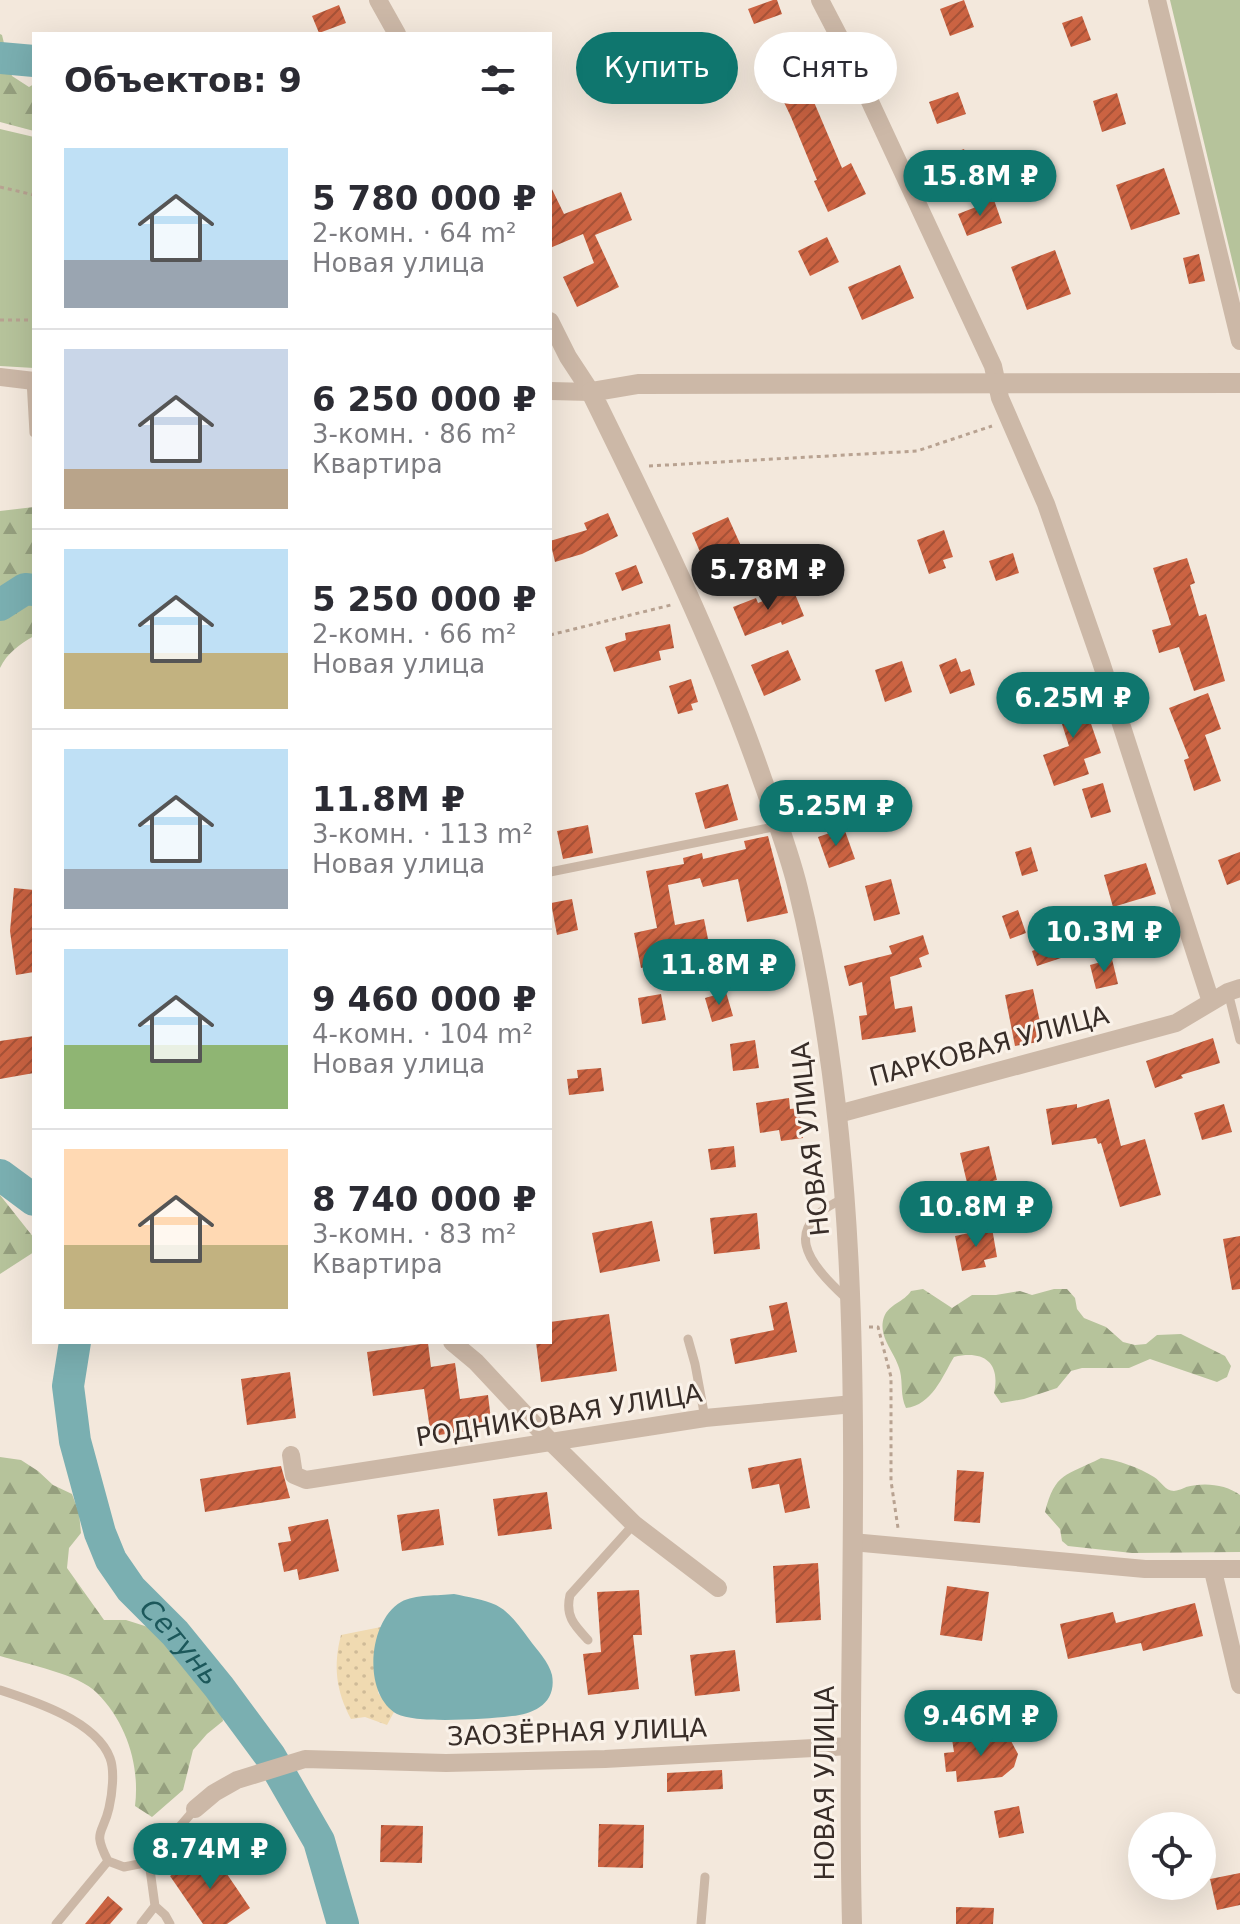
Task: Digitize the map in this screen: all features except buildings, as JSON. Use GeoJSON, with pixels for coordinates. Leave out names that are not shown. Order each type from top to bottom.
{"type":"FeatureCollection","features":[{"type":"Feature","properties":{"kind":"street"},"geometry":{"type":"LineString","coordinates":[[378,0],[396,32]]}},
{"type":"Feature","properties":{"kind":"street"},"geometry":{"type":"LineString","coordinates":[[820,0],[986,352],[1009,418],[1046,504],[1101,662],[1211,1002]]}},
{"type":"Feature","properties":{"kind":"street"},"geometry":{"type":"LineString","coordinates":[[1157,0],[1240,341]]}},
{"type":"Feature","properties":{"kind":"street"},"geometry":{"type":"LineString","coordinates":[[552,325],[591,392]]}},
{"type":"Feature","properties":{"kind":"street"},"geometry":{"type":"LineString","coordinates":[[0,377],[32,380]]}},
{"type":"Feature","properties":{"kind":"street"},"geometry":{"type":"LineString","coordinates":[[552,391],[591,392],[638,384],[1240,383]]}},
{"type":"Feature","properties":{"kind":"street","name":"НОВАЯ УЛИЦА"},"geometry":{"type":"LineString","coordinates":[[591,392],[689,594],[740,714],[779,826],[797,887],[811,952],[838,1114],[851,1302],[852,1924]]}},
{"type":"Feature","properties":{"kind":"street","name":"ПАРКОВАЯ УЛИЦА"},"geometry":{"type":"LineString","coordinates":[[838,1114],[1176,1023],[1234,990]]}},
{"type":"Feature","properties":{"kind":"street"},"geometry":{"type":"LineString","coordinates":[[454,1344],[476,1362],[634,1524],[718,1588]]}},
{"type":"Feature","properties":{"kind":"street","name":"РОДНИКОВАЯ УЛИЦА"},"geometry":{"type":"LineString","coordinates":[[291,1455],[294,1475],[306,1480],[705,1418],[853,1404]]}},
{"type":"Feature","properties":{"kind":"street"},"geometry":{"type":"LineString","coordinates":[[852,1542],[1145,1569],[1240,1569]]}},
{"type":"Feature","properties":{"kind":"street"},"geometry":{"type":"LineString","coordinates":[[1213,1571],[1240,1685]]}},
{"type":"Feature","properties":{"kind":"street","name":"ЗАОЗЁРНАЯ УЛИЦА"},"geometry":{"type":"LineString","coordinates":[[195,1809],[237,1780],[305,1759],[446,1763],[605,1759],[851,1746]]}},
{"type":"Feature","properties":{"kind":"lane"},"geometry":{"type":"LineString","coordinates":[[552,872],[779,826]]}},
{"type":"Feature","properties":{"kind":"lane"},"geometry":{"type":"LineString","coordinates":[[1234,990],[1240,1040]]}},
{"type":"Feature","properties":{"kind":"lane"},"geometry":{"type":"LineString","coordinates":[[845,1198],[824,1207],[813,1216],[805,1234],[807,1252],[826,1280],[851,1302]]}},
{"type":"Feature","properties":{"kind":"lane"},"geometry":{"type":"LineString","coordinates":[[688,1339],[705,1418]]}},
{"type":"Feature","properties":{"kind":"lane"},"geometry":{"type":"LineString","coordinates":[[588,1640],[571,1623],[570,1595],[634,1524]]}},
{"type":"Feature","properties":{"kind":"lane"},"geometry":{"type":"LineString","coordinates":[[0,1690],[59,1712],[88,1730],[110,1758],[109,1810],[99,1830],[100,1845],[108,1861],[124,1867],[149,1862],[195,1809]]}},
{"type":"Feature","properties":{"kind":"lane"},"geometry":{"type":"LineString","coordinates":[[56,1924],[108,1861]]}},
{"type":"Feature","properties":{"kind":"lane"},"geometry":{"type":"LineString","coordinates":[[149,1862],[155,1906],[170,1924]]}},
{"type":"Feature","properties":{"kind":"lane"},"geometry":{"type":"LineString","coordinates":[[701,1924],[705,1877]]}},
{"type":"Feature","properties":{"kind":"lane"},"geometry":{"type":"LineString","coordinates":[[141,1924],[155,1906]]}},
{"type":"Feature","properties":{"kind":"path"},"geometry":{"type":"LineString","coordinates":[[0,187],[32,195]]}},
{"type":"Feature","properties":{"kind":"path"},"geometry":{"type":"LineString","coordinates":[[0,320],[32,320]]}},
{"type":"Feature","properties":{"kind":"path"},"geometry":{"type":"LineString","coordinates":[[629,469],[664,464],[917,451],[979,433],[1009,418]]}},
{"type":"Feature","properties":{"kind":"path"},"geometry":{"type":"LineString","coordinates":[[552,635],[679,603]]}},
{"type":"Feature","properties":{"kind":"path"},"geometry":{"type":"LineString","coordinates":[[863,1327],[878,1327],[891,1377],[891,1481],[894,1512],[904,1547]]}},
{"type":"Feature","properties":{"kind":"green space"},"geometry":{"type":"Polygon","coordinates":[[[1170,0],[1240,0],[1240,293],[1170,0]]]}},
{"type":"Feature","properties":{"kind":"green space"},"geometry":{"type":"Polygon","coordinates":[[[0,34],[12,76],[29,87],[32,85],[32,130],[0,122],[0,34]]]}},
{"type":"Feature","properties":{"kind":"green space"},"geometry":{"type":"Polygon","coordinates":[[[0,129],[32,137],[32,368],[0,366],[0,129]]]}},
{"type":"Feature","properties":{"kind":"green space"},"geometry":{"type":"Polygon","coordinates":[[[32,507],[32,637],[14,649],[0,668],[0,511],[32,507]]]}},
{"type":"Feature","properties":{"kind":"green space"},"geometry":{"type":"Polygon","coordinates":[[[0,1195],[32,1235],[32,1253],[0,1274],[0,1195]]]}},
{"type":"Feature","properties":{"kind":"green space"},"geometry":{"type":"Polygon","coordinates":[[[923,1289],[952,1308],[972,1295],[1020,1291],[1032,1295],[1067,1289],[1084,1318],[1106,1327],[1123,1342],[1146,1344],[1157,1335],[1181,1334],[1225,1356],[1231,1366],[1227,1377],[1217,1382],[1150,1359],[1129,1368],[1082,1368],[1071,1371],[1057,1388],[1001,1403],[994,1393],[995,1373],[992,1366],[981,1357],[964,1355],[954,1357],[923,1402],[906,1408],[898,1364],[883,1331],[884,1317],[911,1291],[923,1289]]]}},
{"type":"Feature","properties":{"kind":"green space"},"geometry":{"type":"Polygon","coordinates":[[[0,1457],[21,1460],[53,1485],[72,1494],[79,1513],[81,1533],[69,1548],[67,1568],[104,1620],[126,1620],[148,1627],[165,1639],[220,1701],[223,1721],[193,1750],[183,1790],[152,1817],[135,1806],[133,1761],[124,1731],[97,1693],[65,1675],[0,1656],[0,1457]]]}},
{"type":"Feature","properties":{"kind":"green space"},"geometry":{"type":"Polygon","coordinates":[[[1101,1458],[1142,1471],[1171,1491],[1207,1484],[1228,1488],[1240,1495],[1240,1552],[1132,1553],[1068,1546],[1062,1541],[1060,1529],[1045,1512],[1049,1499],[1064,1477],[1101,1458]]]}},
{"type":"Feature","properties":{"kind":"sand"},"geometry":{"type":"Polygon","coordinates":[[[381,1627],[377,1640],[378,1693],[394,1712],[387,1725],[365,1717],[351,1719],[339,1688],[337,1668],[341,1635],[381,1627]]]}},
{"type":"Feature","properties":{"kind":"water"},"geometry":{"type":"Polygon","coordinates":[[[454,1594],[496,1605],[506,1612],[546,1661],[553,1685],[547,1700],[536,1710],[512,1716],[436,1720],[397,1714],[386,1704],[378,1691],[374,1658],[376,1641],[390,1611],[407,1599],[454,1594]]]}},
{"type":"Feature","properties":{"kind":"waterway","name":"Сетунь"},"geometry":{"type":"LineString","coordinates":[[0,58],[32,61]]}},
{"type":"Feature","properties":{"kind":"waterway","name":"Сетунь"},"geometry":{"type":"LineString","coordinates":[[0,605],[25,589],[32,590]]}},
{"type":"Feature","properties":{"kind":"waterway","name":"Сетунь"},"geometry":{"type":"LineString","coordinates":[[0,1175],[32,1199]]}},
{"type":"Feature","properties":{"kind":"waterway","name":"Сетунь"},"geometry":{"type":"LineString","coordinates":[[75,1344],[68,1386],[75,1441],[100,1533],[111,1560],[131,1589],[175,1633],[219,1687],[270,1756],[319,1841],[343,1924]]}}]}
